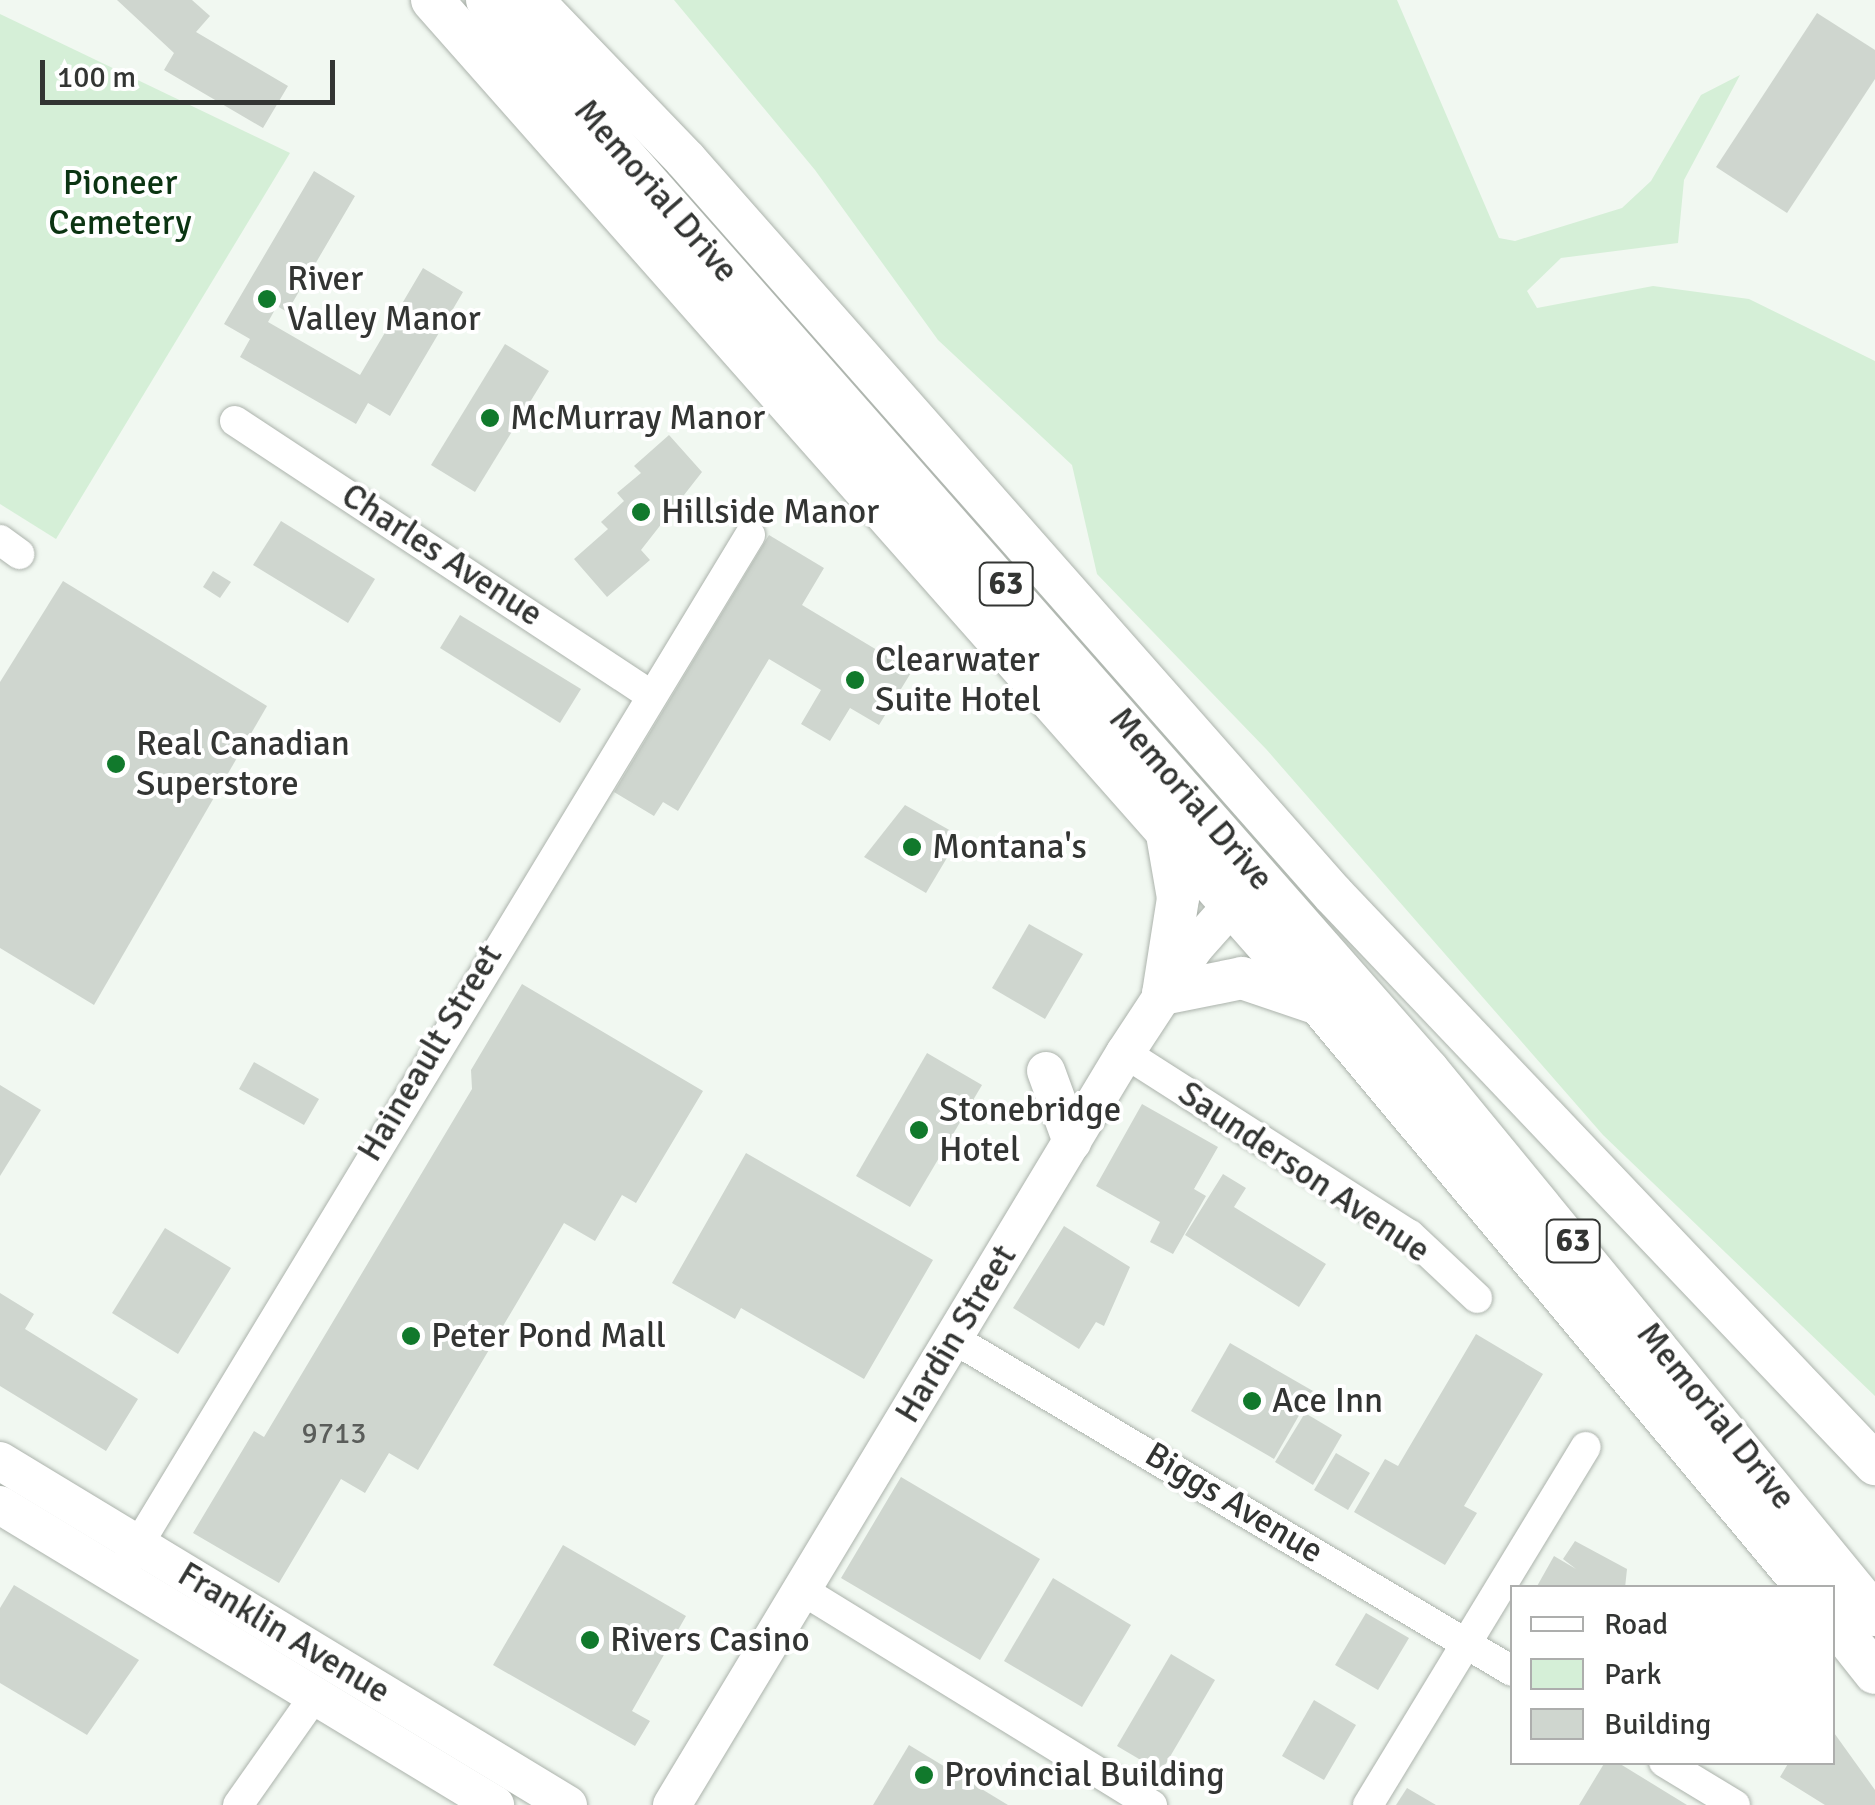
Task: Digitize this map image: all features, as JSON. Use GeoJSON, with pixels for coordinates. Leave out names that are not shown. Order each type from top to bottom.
{"type":"FeatureCollection","features":[{"type":"Feature","properties":{"kind":"highway","name":"Memorial Drive"},"geometry":{"type":"LineString","coordinates":[[432,0],[734,336],[1167,833],[1244,891],[1319,1004],[1804,1585]]}},
{"type":"Feature","properties":{"kind":"highway","name":"Memorial Drive"},"geometry":{"type":"LineString","coordinates":[[486,0],[748,296],[1244,891],[1581,1251],[1875,1615]]}},
{"type":"Feature","properties":{"kind":"highway"},"geometry":{"type":"LineString","coordinates":[[532,0],[685,159],[1346,908],[1875,1464]]}},
{"type":"Feature","properties":{"kind":"highway"},"geometry":{"type":"LineString","coordinates":[[1167,833],[1178,898],[1163,994],[1242,978],[1319,1004]]}},
{"type":"Feature","properties":{"kind":"highway"},"geometry":{"type":"LineString","coordinates":[[1835,1623],[1875,1673]]}},
{"type":"Feature","properties":{"kind":"main road","name":"Hardin Street"},"geometry":{"type":"LineString","coordinates":[[672,1805],[1163,994],[1244,891]]}},
{"type":"Feature","properties":{"kind":"main road"},"geometry":{"type":"LineString","coordinates":[[1072,1142],[1046,1072],[1120,1063]]}},
{"type":"Feature","properties":{"kind":"main road","name":"Franklin Avenue"},"geometry":{"type":"LineString","coordinates":[[0,1461],[568,1805]]}},
{"type":"Feature","properties":{"kind":"main road","name":"Franklin Avenue"},"geometry":{"type":"LineString","coordinates":[[0,1505],[494,1805]]}},
{"type":"Feature","properties":{"kind":"street","name":"Charles Avenue"},"geometry":{"type":"LineString","coordinates":[[235,421],[648,693]]}},
{"type":"Feature","properties":{"kind":"street","name":"Haineault Street"},"geometry":{"type":"LineString","coordinates":[[118,1575],[648,693],[750,535]]}},
{"type":"Feature","properties":{"kind":"street","name":"Saunderson Avenue"},"geometry":{"type":"LineString","coordinates":[[1120,1063],[1410,1235],[1477,1298]]}},
{"type":"Feature","properties":{"kind":"street","name":"Biggs Avenue"},"geometry":{"type":"LineString","coordinates":[[954,1339],[1510,1670]]}},
{"type":"Feature","properties":{"kind":"street"},"geometry":{"type":"LineString","coordinates":[[1368,1805],[1586,1447]]}},
{"type":"Feature","properties":{"kind":"street"},"geometry":{"type":"LineString","coordinates":[[802,1590],[1152,1805]]}},
{"type":"Feature","properties":{"kind":"street"},"geometry":{"type":"LineString","coordinates":[[238,1805],[314,1697]]}},
{"type":"Feature","properties":{"kind":"street"},"geometry":{"type":"LineString","coordinates":[[1669,1765],[1735,1805]]}},
{"type":"Feature","properties":{"kind":"green space"},"geometry":{"type":"Polygon","coordinates":[[[674,0],[1397,0],[1499,238],[1515,241],[1622,208],[1651,181],[1701,95],[1740,75],[1684,180],[1678,243],[1561,258],[1527,291],[1537,308],[1653,286],[1749,299],[1875,361],[1875,1396],[1603,1135],[1266,749],[1097,574],[1072,465],[938,340],[815,170],[674,0]]]}},
{"type":"Feature","properties":{"kind":"green space","name":"Pioneer Cemetery"},"geometry":{"type":"Polygon","coordinates":[[[0,14],[290,153],[56,539],[0,504],[0,14]]]}},
{"type":"Feature","properties":{"kind":"building"},"geometry":{"type":"Polygon","coordinates":[[[117,0],[192,0],[210,16],[196,32],[288,86],[263,128],[164,70],[174,53],[117,0]]]}},
{"type":"Feature","properties":{"kind":"building"},"geometry":{"type":"Polygon","coordinates":[[[1817,13],[1875,50],[1875,79],[1787,213],[1716,167],[1817,13]]]}},
{"type":"Feature","properties":{"kind":"building","name":"River Valley Manor"},"geometry":{"type":"Polygon","coordinates":[[[314,171],[355,196],[287,312],[277,306],[268,322],[360,375],[423,268],[463,292],[390,416],[368,403],[356,424],[240,357],[250,339],[224,324],[314,171]]]}},
{"type":"Feature","properties":{"kind":"building","name":"McMurray Manor"},"geometry":{"type":"Polygon","coordinates":[[[505,344],[549,371],[475,492],[431,465],[505,344]]]}},
{"type":"Feature","properties":{"kind":"building","name":"Hillside Manor"},"geometry":{"type":"Polygon","coordinates":[[[669,435],[702,472],[641,550],[650,560],[607,597],[574,559],[608,529],[601,522],[624,501],[617,493],[641,473],[634,466],[669,435]]]}},
{"type":"Feature","properties":{"kind":"building"},"geometry":{"type":"Polygon","coordinates":[[[281,521],[375,579],[348,623],[253,565],[281,521]]]}},
{"type":"Feature","properties":{"kind":"building","name":"Clearwater Suite Hotel"},"geometry":{"type":"Polygon","coordinates":[[[769,535],[824,568],[802,605],[912,671],[879,725],[850,708],[830,741],[801,724],[821,690],[769,659],[678,811],[663,802],[654,816],[614,792],[769,535]]]}},
{"type":"Feature","properties":{"kind":"building"},"geometry":{"type":"Polygon","coordinates":[[[213,571],[231,582],[220,598],[203,587],[213,571]]]}},
{"type":"Feature","properties":{"kind":"building","name":"Real Canadian Superstore"},"geometry":{"type":"Polygon","coordinates":[[[63,581],[267,706],[94,1005],[0,948],[0,682],[63,581]]]}},
{"type":"Feature","properties":{"kind":"building"},"geometry":{"type":"Polygon","coordinates":[[[460,615],[581,689],[560,723],[440,648],[460,615]]]}},
{"type":"Feature","properties":{"kind":"building","name":"Montana's"},"geometry":{"type":"Polygon","coordinates":[[[905,805],[960,836],[926,893],[864,857],[905,805]]]}},
{"type":"Feature","properties":{"kind":"building"},"geometry":{"type":"Polygon","coordinates":[[[1029,924],[1083,954],[1045,1019],[992,988],[1029,924]]]}},
{"type":"Feature","properties":{"kind":"building","name":"Peter Pond Mall"},"geometry":{"type":"Polygon","coordinates":[[[522,984],[703,1091],[636,1203],[622,1195],[595,1241],[564,1223],[418,1470],[389,1453],[365,1493],[341,1479],[279,1583],[193,1533],[254,1431],[264,1437],[472,1089],[471,1070],[522,984]]]}},
{"type":"Feature","properties":{"kind":"building","name":"Stonebridge Hotel"},"geometry":{"type":"Polygon","coordinates":[[[927,1053],[982,1085],[910,1207],[856,1176],[927,1053]]]}},
{"type":"Feature","properties":{"kind":"building"},"geometry":{"type":"Polygon","coordinates":[[[254,1062],[319,1099],[304,1125],[239,1089],[254,1062]]]}},
{"type":"Feature","properties":{"kind":"building"},"geometry":{"type":"Polygon","coordinates":[[[0,1085],[41,1110],[0,1176],[0,1085]]]}},
{"type":"Feature","properties":{"kind":"building"},"geometry":{"type":"Polygon","coordinates":[[[1142,1104],[1218,1147],[1194,1189],[1206,1196],[1173,1254],[1150,1242],[1160,1222],[1096,1186],[1142,1104]]]}},
{"type":"Feature","properties":{"kind":"building"},"geometry":{"type":"Polygon","coordinates":[[[746,1153],[933,1260],[864,1379],[741,1308],[735,1319],[672,1283],[746,1153]]]}},
{"type":"Feature","properties":{"kind":"building"},"geometry":{"type":"Polygon","coordinates":[[[1223,1174],[1246,1188],[1234,1207],[1326,1264],[1299,1307],[1185,1235],[1223,1174]]]}},
{"type":"Feature","properties":{"kind":"building"},"geometry":{"type":"Polygon","coordinates":[[[1064,1226],[1130,1267],[1104,1326],[1096,1322],[1079,1349],[1013,1308],[1064,1226]]]}},
{"type":"Feature","properties":{"kind":"building"},"geometry":{"type":"Polygon","coordinates":[[[165,1228],[231,1268],[178,1354],[112,1313],[165,1228]]]}},
{"type":"Feature","properties":{"kind":"building"},"geometry":{"type":"Polygon","coordinates":[[[0,1293],[34,1314],[25,1329],[138,1399],[106,1451],[0,1386],[0,1293]]]}},
{"type":"Feature","properties":{"kind":"building"},"geometry":{"type":"Polygon","coordinates":[[[1476,1334],[1543,1374],[1464,1506],[1477,1513],[1445,1565],[1354,1512],[1385,1459],[1398,1466],[1476,1334]]]}},
{"type":"Feature","properties":{"kind":"building","name":"Ace Inn"},"geometry":{"type":"Polygon","coordinates":[[[1230,1343],[1313,1391],[1274,1459],[1191,1411],[1230,1343]]]}},
{"type":"Feature","properties":{"kind":"building"},"geometry":{"type":"Polygon","coordinates":[[[1305,1413],[1342,1435],[1313,1485],[1275,1462],[1305,1413]]]}},
{"type":"Feature","properties":{"kind":"building"},"geometry":{"type":"Polygon","coordinates":[[[1336,1453],[1370,1473],[1348,1510],[1314,1490],[1336,1453]]]}},
{"type":"Feature","properties":{"kind":"building"},"geometry":{"type":"Polygon","coordinates":[[[901,1477],[1040,1559],[980,1660],[841,1578],[901,1477]]]}},
{"type":"Feature","properties":{"kind":"building"},"geometry":{"type":"Polygon","coordinates":[[[1575,1541],[1627,1569],[1625,1585],[1538,1585],[1554,1556],[1576,1569],[1563,1559],[1575,1541]]]}},
{"type":"Feature","properties":{"kind":"building","name":"Rivers Casino"},"geometry":{"type":"Polygon","coordinates":[[[563,1545],[686,1616],[632,1711],[650,1721],[635,1746],[493,1665],[563,1545]]]}},
{"type":"Feature","properties":{"kind":"building"},"geometry":{"type":"Polygon","coordinates":[[[1053,1578],[1131,1625],[1082,1707],[1004,1661],[1053,1578]]]}},
{"type":"Feature","properties":{"kind":"building"},"geometry":{"type":"Polygon","coordinates":[[[14,1585],[139,1660],[87,1735],[0,1683],[0,1608],[14,1585]]]}},
{"type":"Feature","properties":{"kind":"building"},"geometry":{"type":"Polygon","coordinates":[[[1366,1613],[1409,1638],[1378,1690],[1335,1665],[1366,1613]]]}},
{"type":"Feature","properties":{"kind":"building"},"geometry":{"type":"Polygon","coordinates":[[[1171,1654],[1215,1680],[1161,1772],[1117,1746],[1171,1654]]]}},
{"type":"Feature","properties":{"kind":"building"},"geometry":{"type":"Polygon","coordinates":[[[1314,1700],[1356,1725],[1324,1780],[1282,1756],[1314,1700]]]}},
{"type":"Feature","properties":{"kind":"building"},"geometry":{"type":"Polygon","coordinates":[[[1835,1734],[1875,1790],[1875,1805],[1825,1805],[1780,1777],[1787,1765],[1835,1765],[1835,1734]]]}},
{"type":"Feature","properties":{"kind":"building","name":"Provincial Building"},"geometry":{"type":"Polygon","coordinates":[[[909,1745],[1008,1805],[873,1805],[909,1745]]]}},
{"type":"Feature","properties":{"kind":"building"},"geometry":{"type":"Polygon","coordinates":[[[1603,1765],[1622,1765],[1687,1805],[1579,1805],[1603,1765]]]}},
{"type":"Feature","properties":{"kind":"building"},"geometry":{"type":"Polygon","coordinates":[[[1407,1788],[1436,1805],[1396,1805],[1407,1788]]]}},
{"type":"Feature","properties":{"kind":"place","name":"River Valley Manor"},"geometry":{"type":"Point","coordinates":[267,299]}},
{"type":"Feature","properties":{"kind":"place","name":"McMurray Manor"},"geometry":{"type":"Point","coordinates":[490,418]}},
{"type":"Feature","properties":{"kind":"place","name":"Hillside Manor"},"geometry":{"type":"Point","coordinates":[641,512]}},
{"type":"Feature","properties":{"kind":"place","name":"Clearwater Suite Hotel"},"geometry":{"type":"Point","coordinates":[855,680]}},
{"type":"Feature","properties":{"kind":"place","name":"Real Canadian Superstore"},"geometry":{"type":"Point","coordinates":[116,764]}},
{"type":"Feature","properties":{"kind":"place","name":"Montana's"},"geometry":{"type":"Point","coordinates":[912,847]}},
{"type":"Feature","properties":{"kind":"place","name":"Stonebridge Hotel"},"geometry":{"type":"Point","coordinates":[919,1130]}},
{"type":"Feature","properties":{"kind":"place","name":"Peter Pond Mall"},"geometry":{"type":"Point","coordinates":[411,1336]}},
{"type":"Feature","properties":{"kind":"place","name":"Ace Inn"},"geometry":{"type":"Point","coordinates":[1252,1401]}},
{"type":"Feature","properties":{"kind":"place","name":"Rivers Casino"},"geometry":{"type":"Point","coordinates":[590,1640]}},
{"type":"Feature","properties":{"kind":"place","name":"Provincial Building"},"geometry":{"type":"Point","coordinates":[924,1775]}}]}
